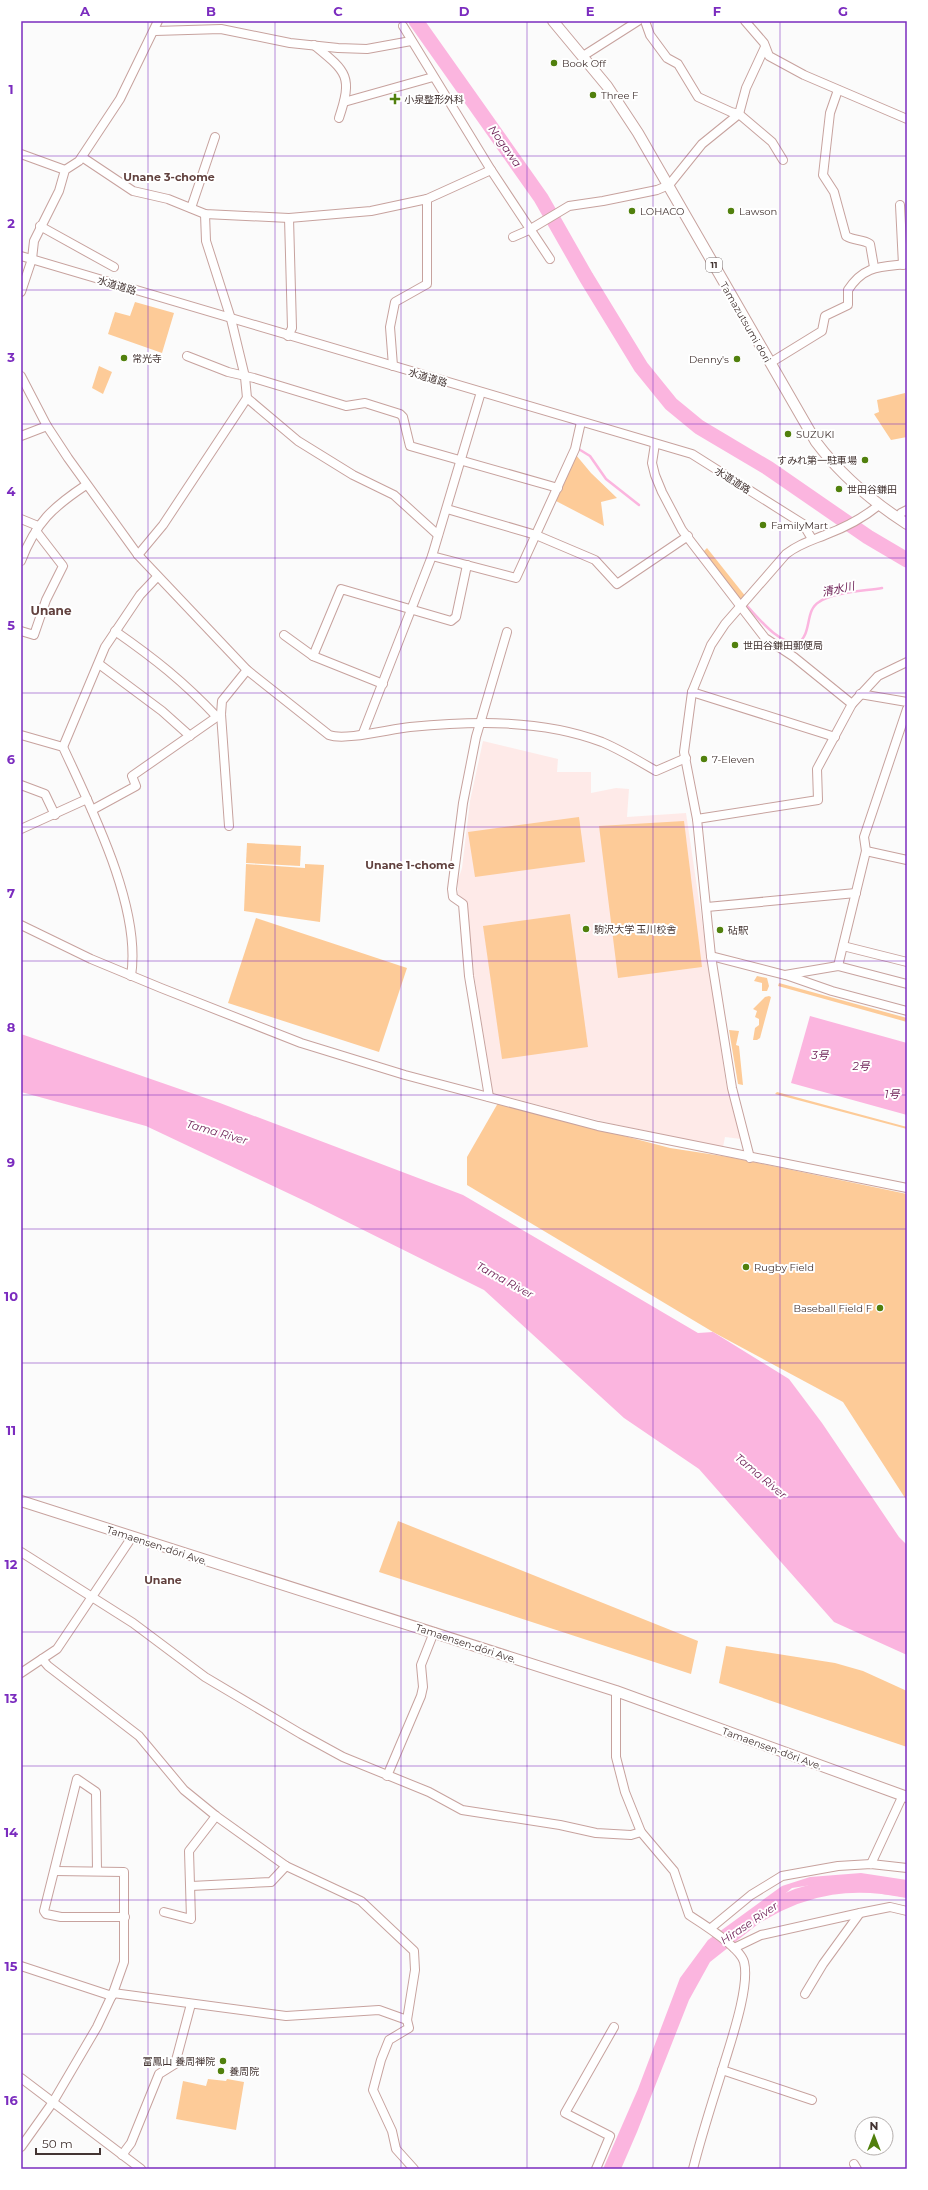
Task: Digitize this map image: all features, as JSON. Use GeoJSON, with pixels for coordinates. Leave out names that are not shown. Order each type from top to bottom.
{"type":"FeatureCollection","features":[{"type":"Feature","properties":{"kind":"main road","name":"Tamazutsumi dori"},"geometry":{"type":"LineString","coordinates":[[553,21],[607,86],[669,184],[770,363],[826,454],[876,508],[898,518],[907,524]]}},
{"type":"Feature","properties":{"kind":"main road","name":"Tamaensen-dōri Ave."},"geometry":{"type":"LineString","coordinates":[[21,1501],[616,1691],[905,1796]]}},
{"type":"Feature","properties":{"kind":"street"},"geometry":{"type":"LineString","coordinates":[[21,292],[32,259],[34,241],[40,226],[60,191],[66,170],[82,157],[120,99],[155,31],[158,21]]}},
{"type":"Feature","properties":{"kind":"street"},"geometry":{"type":"LineString","coordinates":[[583,56],[638,21]]}},
{"type":"Feature","properties":{"kind":"street"},"geometry":{"type":"LineString","coordinates":[[645,21],[650,34],[662,52],[667,58],[678,64],[698,97],[731,112],[739,114],[772,142],[783,160]]}},
{"type":"Feature","properties":{"kind":"street"},"geometry":{"type":"LineString","coordinates":[[745,21],[770,56],[838,90],[907,119]]}},
{"type":"Feature","properties":{"kind":"street"},"geometry":{"type":"LineString","coordinates":[[403,26],[491,170],[529,230],[550,259]]}},
{"type":"Feature","properties":{"kind":"street"},"geometry":{"type":"LineString","coordinates":[[155,31],[221,29],[290,43],[338,48],[367,48],[411,41]]}},
{"type":"Feature","properties":{"kind":"street"},"geometry":{"type":"LineString","coordinates":[[314,45],[341,68],[346,78],[344,102],[339,118]]}},
{"type":"Feature","properties":{"kind":"street"},"geometry":{"type":"LineString","coordinates":[[513,237],[529,230],[569,206],[657,190],[669,184],[702,144],[739,114],[746,88],[765,47]]}},
{"type":"Feature","properties":{"kind":"street"},"geometry":{"type":"LineString","coordinates":[[344,102],[433,77]]}},
{"type":"Feature","properties":{"kind":"street"},"geometry":{"type":"LineString","coordinates":[[838,90],[830,113],[823,175],[834,192],[846,236],[852,240],[866,241],[870,244],[874,267]]}},
{"type":"Feature","properties":{"kind":"street"},"geometry":{"type":"LineString","coordinates":[[190,208],[215,137]]}},
{"type":"Feature","properties":{"kind":"street"},"geometry":{"type":"LineString","coordinates":[[21,154],[66,170]]}},
{"type":"Feature","properties":{"kind":"street"},"geometry":{"type":"LineString","coordinates":[[82,157],[133,191],[168,200],[205,214],[288,218],[371,211],[427,199],[491,170]]}},
{"type":"Feature","properties":{"kind":"street"},"geometry":{"type":"LineString","coordinates":[[393,366],[390,327],[395,302],[427,284],[427,199]]}},
{"type":"Feature","properties":{"kind":"street"},"geometry":{"type":"LineString","coordinates":[[770,363],[822,332],[825,316],[848,304],[847,296],[852,284],[862,274],[874,267],[905,265],[900,205]]}},
{"type":"Feature","properties":{"kind":"street"},"geometry":{"type":"LineString","coordinates":[[138,555],[163,525],[247,398],[245,377],[231,319],[206,241],[205,214]]}},
{"type":"Feature","properties":{"kind":"street"},"geometry":{"type":"LineString","coordinates":[[288,218],[292,328],[288,336]]}},
{"type":"Feature","properties":{"kind":"street"},"geometry":{"type":"LineString","coordinates":[[40,226],[114,267]]}},
{"type":"Feature","properties":{"kind":"street","name":"水道道路"},"geometry":{"type":"LineString","coordinates":[[21,256],[692,454],[803,524],[812,539]]}},
{"type":"Feature","properties":{"kind":"street"},"geometry":{"type":"LineString","coordinates":[[187,356],[228,372],[254,378],[346,406],[365,403],[400,414],[403,417],[410,446],[558,488]]}},
{"type":"Feature","properties":{"kind":"street"},"geometry":{"type":"LineString","coordinates":[[21,376],[47,426],[86,485],[138,555],[247,670],[328,735],[335,737],[481,722],[533,726],[569,732],[603,743],[656,771],[686,758]]}},
{"type":"Feature","properties":{"kind":"street"},"geometry":{"type":"LineString","coordinates":[[363,734],[432,556],[481,392]]}},
{"type":"Feature","properties":{"kind":"street"},"geometry":{"type":"LineString","coordinates":[[247,398],[298,441],[353,475],[394,495],[438,535]]}},
{"type":"Feature","properties":{"kind":"street"},"geometry":{"type":"LineString","coordinates":[[432,556],[516,578],[575,449],[581,422]]}},
{"type":"Feature","properties":{"kind":"street"},"geometry":{"type":"LineString","coordinates":[[21,436],[47,426]]}},
{"type":"Feature","properties":{"kind":"street"},"geometry":{"type":"LineString","coordinates":[[655,444],[652,464],[655,475],[682,530],[765,638],[794,657],[852,704]]}},
{"type":"Feature","properties":{"kind":"street"},"geometry":{"type":"LineString","coordinates":[[21,561],[37,528],[59,503],[86,485]]}},
{"type":"Feature","properties":{"kind":"street"},"geometry":{"type":"LineString","coordinates":[[750,1158],[732,1088],[711,956],[697,819],[684,752],[692,692],[710,645],[741,606],[786,554],[798,545],[858,520],[876,508]]}},
{"type":"Feature","properties":{"kind":"street"},"geometry":{"type":"LineString","coordinates":[[447,509],[536,535],[595,560],[617,584],[688,536]]}},
{"type":"Feature","properties":{"kind":"street"},"geometry":{"type":"LineString","coordinates":[[898,518],[901,513],[907,510]]}},
{"type":"Feature","properties":{"kind":"street"},"geometry":{"type":"LineString","coordinates":[[21,519],[37,528],[63,566],[46,600],[34,635],[21,631]]}},
{"type":"Feature","properties":{"kind":"street"},"geometry":{"type":"LineString","coordinates":[[313,656],[340,589],[451,621],[456,617],[467,565]]}},
{"type":"Feature","properties":{"kind":"street"},"geometry":{"type":"LineString","coordinates":[[63,747],[105,647],[115,630],[140,596],[158,577]]}},
{"type":"Feature","properties":{"kind":"street"},"geometry":{"type":"LineString","coordinates":[[115,630],[165,666],[219,715]]}},
{"type":"Feature","properties":{"kind":"street"},"geometry":{"type":"LineString","coordinates":[[489,1097],[469,976],[463,904],[453,897],[452,889],[463,803],[476,737],[507,632]]}},
{"type":"Feature","properties":{"kind":"street"},"geometry":{"type":"LineString","coordinates":[[284,634],[313,656],[383,684]]}},
{"type":"Feature","properties":{"kind":"street"},"geometry":{"type":"LineString","coordinates":[[697,819],[818,800],[818,769],[852,704],[878,676],[907,662]]}},
{"type":"Feature","properties":{"kind":"street"},"geometry":{"type":"LineString","coordinates":[[98,664],[162,711],[190,736]]}},
{"type":"Feature","properties":{"kind":"street"},"geometry":{"type":"LineString","coordinates":[[229,826],[219,715],[222,701],[247,670]]}},
{"type":"Feature","properties":{"kind":"street"},"geometry":{"type":"LineString","coordinates":[[692,692],[835,737]]}},
{"type":"Feature","properties":{"kind":"street"},"geometry":{"type":"LineString","coordinates":[[860,694],[907,702]]}},
{"type":"Feature","properties":{"kind":"street"},"geometry":{"type":"LineString","coordinates":[[838,966],[866,851],[864,837],[907,709]]}},
{"type":"Feature","properties":{"kind":"street"},"geometry":{"type":"LineString","coordinates":[[92,810],[136,786],[132,776],[219,715]]}},
{"type":"Feature","properties":{"kind":"street"},"geometry":{"type":"LineString","coordinates":[[21,735],[63,747],[88,799],[121,886],[134,960],[131,976]]}},
{"type":"Feature","properties":{"kind":"street"},"geometry":{"type":"LineString","coordinates":[[21,785],[45,794],[55,815]]}},
{"type":"Feature","properties":{"kind":"street"},"geometry":{"type":"LineString","coordinates":[[21,829],[88,799]]}},
{"type":"Feature","properties":{"kind":"street"},"geometry":{"type":"LineString","coordinates":[[866,851],[907,860]]}},
{"type":"Feature","properties":{"kind":"street"},"geometry":{"type":"LineString","coordinates":[[707,907],[856,893]]}},
{"type":"Feature","properties":{"kind":"street"},"geometry":{"type":"LineString","coordinates":[[21,925],[91,959],[131,976],[301,1043],[405,1075],[598,1126],[750,1158],[907,1188]]}},
{"type":"Feature","properties":{"kind":"street"},"geometry":{"type":"LineString","coordinates":[[843,946],[907,962]]}},
{"type":"Feature","properties":{"kind":"street"},"geometry":{"type":"LineString","coordinates":[[711,956],[785,975],[832,991],[907,1011]]}},
{"type":"Feature","properties":{"kind":"street"},"geometry":{"type":"LineString","coordinates":[[785,975],[838,966],[907,984]]}},
{"type":"Feature","properties":{"kind":"street"},"geometry":{"type":"LineString","coordinates":[[21,1673],[57,1649],[132,1537]]}},
{"type":"Feature","properties":{"kind":"street"},"geometry":{"type":"LineString","coordinates":[[21,1552],[133,1623],[205,1677],[246,1703],[340,1755],[428,1792],[462,1810],[540,1822],[596,1833],[631,1835],[641,1832]]}},
{"type":"Feature","properties":{"kind":"street"},"geometry":{"type":"LineString","coordinates":[[387,1776],[421,1696],[423,1687],[421,1665],[434,1632]]}},
{"type":"Feature","properties":{"kind":"street"},"geometry":{"type":"LineString","coordinates":[[42,1659],[48,1666],[140,1736],[184,1790],[216,1816],[286,1866],[361,1901],[414,1951],[415,1970],[407,2020],[409,2028],[390,2040],[387,2045],[373,2090],[392,2131],[396,2149],[414,2169]]}},
{"type":"Feature","properties":{"kind":"street"},"geometry":{"type":"LineString","coordinates":[[616,1691],[616,1756],[625,1792],[641,1832],[674,1871],[689,1916],[712,1929],[732,1948],[744,1963],[743,1992],[693,2169]]}},
{"type":"Feature","properties":{"kind":"street"},"geometry":{"type":"LineString","coordinates":[[97,1871],[96,1792],[78,1779],[44,1911],[46,1914],[61,1917],[125,1917]]}},
{"type":"Feature","properties":{"kind":"street"},"geometry":{"type":"LineString","coordinates":[[871,1864],[905,1796]]}},
{"type":"Feature","properties":{"kind":"street"},"geometry":{"type":"LineString","coordinates":[[164,1912],[191,1919],[189,1851],[216,1816]]}},
{"type":"Feature","properties":{"kind":"street"},"geometry":{"type":"LineString","coordinates":[[712,1929],[751,1895],[782,1876],[818,1869],[871,1864],[907,1868]]}},
{"type":"Feature","properties":{"kind":"street"},"geometry":{"type":"LineString","coordinates":[[191,1886],[271,1882],[286,1866]]}},
{"type":"Feature","properties":{"kind":"street"},"geometry":{"type":"LineString","coordinates":[[21,2147],[53,2102],[97,2027],[113,1995],[124,1962],[126,1874],[124,1872],[55,1871]]}},
{"type":"Feature","properties":{"kind":"street"},"geometry":{"type":"LineString","coordinates":[[732,1948],[761,1935],[860,1913],[890,1908],[907,1911]]}},
{"type":"Feature","properties":{"kind":"street"},"geometry":{"type":"LineString","coordinates":[[805,1994],[823,1964],[860,1913]]}},
{"type":"Feature","properties":{"kind":"street"},"geometry":{"type":"LineString","coordinates":[[21,1966],[113,1995],[286,2016],[379,2010],[407,2020]]}},
{"type":"Feature","properties":{"kind":"street"},"geometry":{"type":"LineString","coordinates":[[122,2155],[131,2143],[159,2074],[175,2064],[191,2004]]}},
{"type":"Feature","properties":{"kind":"street"},"geometry":{"type":"LineString","coordinates":[[596,2169],[610,2136],[565,2113],[614,2026]]}},
{"type":"Feature","properties":{"kind":"street"},"geometry":{"type":"LineString","coordinates":[[722,2070],[812,2100]]}},
{"type":"Feature","properties":{"kind":"street"},"geometry":{"type":"LineString","coordinates":[[21,2078],[141,2169]]}},
{"type":"Feature","properties":{"kind":"shaded area"},"geometry":{"type":"Polygon","coordinates":[[[135,302],[174,313],[162,353],[108,334],[115,312],[130,316],[135,302]]]}},
{"type":"Feature","properties":{"kind":"shaded area"},"geometry":{"type":"Polygon","coordinates":[[[99,366],[112,372],[103,394],[92,388],[99,366]]]}},
{"type":"Feature","properties":{"kind":"shaded area"},"geometry":{"type":"Polygon","coordinates":[[[905,393],[907,406],[907,437],[891,440],[874,414],[879,412],[877,400],[905,393]]]}},
{"type":"Feature","properties":{"kind":"shaded area"},"geometry":{"type":"Polygon","coordinates":[[[576,455],[591,473],[617,498],[601,502],[604,526],[556,501],[576,455]]]}},
{"type":"Feature","properties":{"kind":"shaded area"},"geometry":{"type":"Polygon","coordinates":[[[707,548],[746,597],[740,605],[702,553],[707,548]]]}},
{"type":"Feature","properties":{"kind":"shaded area","name":"駒沢大学 玉川校舎"},"geometry":{"type":"Polygon","coordinates":[[[483,741],[558,759],[557,772],[591,772],[591,793],[616,788],[629,789],[627,817],[686,813],[726,1083],[741,1139],[725,1137],[723,1147],[604,1122],[493,1093],[474,975],[467,902],[458,894],[458,880],[462,868],[470,801],[483,741]]]}},
{"type":"Feature","properties":{"kind":"shaded area"},"geometry":{"type":"Polygon","coordinates":[[[579,817],[585,862],[475,877],[468,832],[579,817]]]}},
{"type":"Feature","properties":{"kind":"shaded area"},"geometry":{"type":"Polygon","coordinates":[[[684,821],[702,967],[618,978],[599,826],[684,821]]]}},
{"type":"Feature","properties":{"kind":"shaded area"},"geometry":{"type":"Polygon","coordinates":[[[247,843],[301,846],[300,866],[246,863],[247,843]]]}},
{"type":"Feature","properties":{"kind":"shaded area"},"geometry":{"type":"Polygon","coordinates":[[[246,864],[305,868],[305,864],[324,865],[320,922],[244,911],[246,864]]]}},
{"type":"Feature","properties":{"kind":"shaded area"},"geometry":{"type":"Polygon","coordinates":[[[570,914],[588,1047],[502,1059],[483,926],[570,914]]]}},
{"type":"Feature","properties":{"kind":"shaded area"},"geometry":{"type":"Polygon","coordinates":[[[256,918],[407,968],[379,1052],[228,1003],[256,918]]]}},
{"type":"Feature","properties":{"kind":"shaded area"},"geometry":{"type":"Polygon","coordinates":[[[757,976],[767,978],[769,986],[767,991],[762,991],[762,983],[754,981],[757,976]]]}},
{"type":"Feature","properties":{"kind":"shaded area"},"geometry":{"type":"Polygon","coordinates":[[[779,983],[907,1018],[907,1022],[778,986],[779,983]]]}},
{"type":"Feature","properties":{"kind":"shaded area"},"geometry":{"type":"Polygon","coordinates":[[[765,997],[771,997],[760,1038],[753,1040],[755,1028],[759,1025],[759,1019],[755,1017],[757,1011],[753,1009],[765,997]]]}},
{"type":"Feature","properties":{"kind":"shaded area"},"geometry":{"type":"Polygon","coordinates":[[[729,1030],[739,1031],[736,1045],[739,1046],[743,1085],[738,1084],[729,1030]]]}},
{"type":"Feature","properties":{"kind":"shaded area"},"geometry":{"type":"Polygon","coordinates":[[[777,1092],[907,1127],[907,1129],[775,1094],[777,1092]]]}},
{"type":"Feature","properties":{"kind":"shaded area"},"geometry":{"type":"Polygon","coordinates":[[[498,1103],[670,1148],[729,1157],[907,1194],[907,1501],[843,1402],[713,1332],[467,1185],[467,1157],[498,1103]]]}},
{"type":"Feature","properties":{"kind":"shaded area"},"geometry":{"type":"Polygon","coordinates":[[[398,1521],[698,1641],[691,1674],[379,1572],[398,1521]]]}},
{"type":"Feature","properties":{"kind":"shaded area"},"geometry":{"type":"Polygon","coordinates":[[[726,1646],[835,1663],[863,1671],[907,1691],[907,1747],[719,1683],[726,1646]]]}},
{"type":"Feature","properties":{"kind":"shaded area"},"geometry":{"type":"Polygon","coordinates":[[[208,2079],[226,2081],[227,2079],[244,2082],[236,2130],[176,2119],[183,2081],[206,2086],[208,2079]]]}},
{"type":"Feature","properties":{"kind":"water"},"geometry":{"type":"Polygon","coordinates":[[[810,1016],[907,1043],[907,1115],[791,1083],[810,1016]]]}},
{"type":"Feature","properties":{"kind":"water","name":"Tama River"},"geometry":{"type":"Polygon","coordinates":[[[21,1034],[220,1103],[463,1195],[698,1333],[713,1332],[789,1379],[822,1423],[899,1537],[907,1545],[907,1655],[834,1622],[699,1469],[624,1418],[484,1290],[309,1203],[146,1126],[21,1092],[21,1034]]]}},
{"type":"Feature","properties":{"kind":"water"},"geometry":{"type":"Polygon","coordinates":[[[861,1873],[907,1880],[907,1898],[882,1894],[858,1882],[818,1884],[792,1888],[781,1897],[772,1913],[710,1962],[689,2000],[621,2169],[603,2169],[638,2089],[680,1978],[708,1940],[782,1886],[810,1877],[861,1873]]]}},
{"type":"Feature","properties":{"kind":"waterway","name":"Nogawa"},"geometry":{"type":"LineString","coordinates":[[416,21],[541,198],[586,277],[641,367],[671,404],[699,427],[768,468],[868,537],[907,560]]}},
{"type":"Feature","properties":{"kind":"waterway","name":"清水川"},"geometry":{"type":"LineString","coordinates":[[577,448],[590,456],[606,479],[639,505]]}},
{"type":"Feature","properties":{"kind":"waterway","name":"清水川"},"geometry":{"type":"LineString","coordinates":[[744,603],[775,634],[789,642],[797,644],[802,640],[805,634],[811,611],[819,602],[832,596],[849,592],[882,588]]}},
{"type":"Feature","properties":{"kind":"waterway","name":"Hirase River"},"geometry":{"type":"LineString","coordinates":[[760,1914],[778,1904],[796,1897],[831,1887],[868,1885],[907,1890]]}},
{"type":"Feature","properties":{"kind":"place","name":"Book Off"},"geometry":{"type":"Point","coordinates":[554,63]}},
{"type":"Feature","properties":{"kind":"place","name":"Three F"},"geometry":{"type":"Point","coordinates":[593,95]}},
{"type":"Feature","properties":{"kind":"place","name":"小泉整形外科"},"geometry":{"type":"Point","coordinates":[395,99]}},
{"type":"Feature","properties":{"kind":"place","name":"LOHACO"},"geometry":{"type":"Point","coordinates":[632,211]}},
{"type":"Feature","properties":{"kind":"place","name":"Lawson"},"geometry":{"type":"Point","coordinates":[731,211]}},
{"type":"Feature","properties":{"kind":"place","name":"常光寺"},"geometry":{"type":"Point","coordinates":[124,358]}},
{"type":"Feature","properties":{"kind":"place","name":"Denny's"},"geometry":{"type":"Point","coordinates":[737,359]}},
{"type":"Feature","properties":{"kind":"place","name":"SUZUKI"},"geometry":{"type":"Point","coordinates":[788,434]}},
{"type":"Feature","properties":{"kind":"place","name":"すみれ第一駐車場"},"geometry":{"type":"Point","coordinates":[865,460]}},
{"type":"Feature","properties":{"kind":"place","name":"世田谷鎌田"},"geometry":{"type":"Point","coordinates":[839,489]}},
{"type":"Feature","properties":{"kind":"place","name":"FamilyMart"},"geometry":{"type":"Point","coordinates":[763,525]}},
{"type":"Feature","properties":{"kind":"place","name":"世田谷鎌田郵便局"},"geometry":{"type":"Point","coordinates":[735,645]}},
{"type":"Feature","properties":{"kind":"place","name":"7-Eleven"},"geometry":{"type":"Point","coordinates":[704,759]}},
{"type":"Feature","properties":{"kind":"place","name":"駒沢大学 玉川校舎"},"geometry":{"type":"Point","coordinates":[586,929]}},
{"type":"Feature","properties":{"kind":"place","name":"砧駅"},"geometry":{"type":"Point","coordinates":[720,930]}},
{"type":"Feature","properties":{"kind":"place","name":"Rugby Field"},"geometry":{"type":"Point","coordinates":[746,1267]}},
{"type":"Feature","properties":{"kind":"place","name":"Baseball Field F"},"geometry":{"type":"Point","coordinates":[880,1308]}},
{"type":"Feature","properties":{"kind":"place","name":"富鳳山 養周禅院"},"geometry":{"type":"Point","coordinates":[223,2061]}},
{"type":"Feature","properties":{"kind":"place","name":"養周院"},"geometry":{"type":"Point","coordinates":[221,2071]}},
{"type":"Feature","properties":{"kind":"district","name":"Unane 3-chome"},"geometry":{"type":"Point","coordinates":[169,177]}},
{"type":"Feature","properties":{"kind":"district","name":"Unane"},"geometry":{"type":"Point","coordinates":[51,611]}},
{"type":"Feature","properties":{"kind":"district","name":"Unane 1-chome"},"geometry":{"type":"Point","coordinates":[410,865]}},
{"type":"Feature","properties":{"kind":"district","name":"Unane"},"geometry":{"type":"Point","coordinates":[163,1580]}},
{"type":"Feature","properties":{"kind":"water label","name":"3号"},"geometry":{"type":"Point","coordinates":[820,1055]}},
{"type":"Feature","properties":{"kind":"water label","name":"2号"},"geometry":{"type":"Point","coordinates":[861,1066]}},
{"type":"Feature","properties":{"kind":"water label","name":"1号"},"geometry":{"type":"Point","coordinates":[892,1094]}}]}
